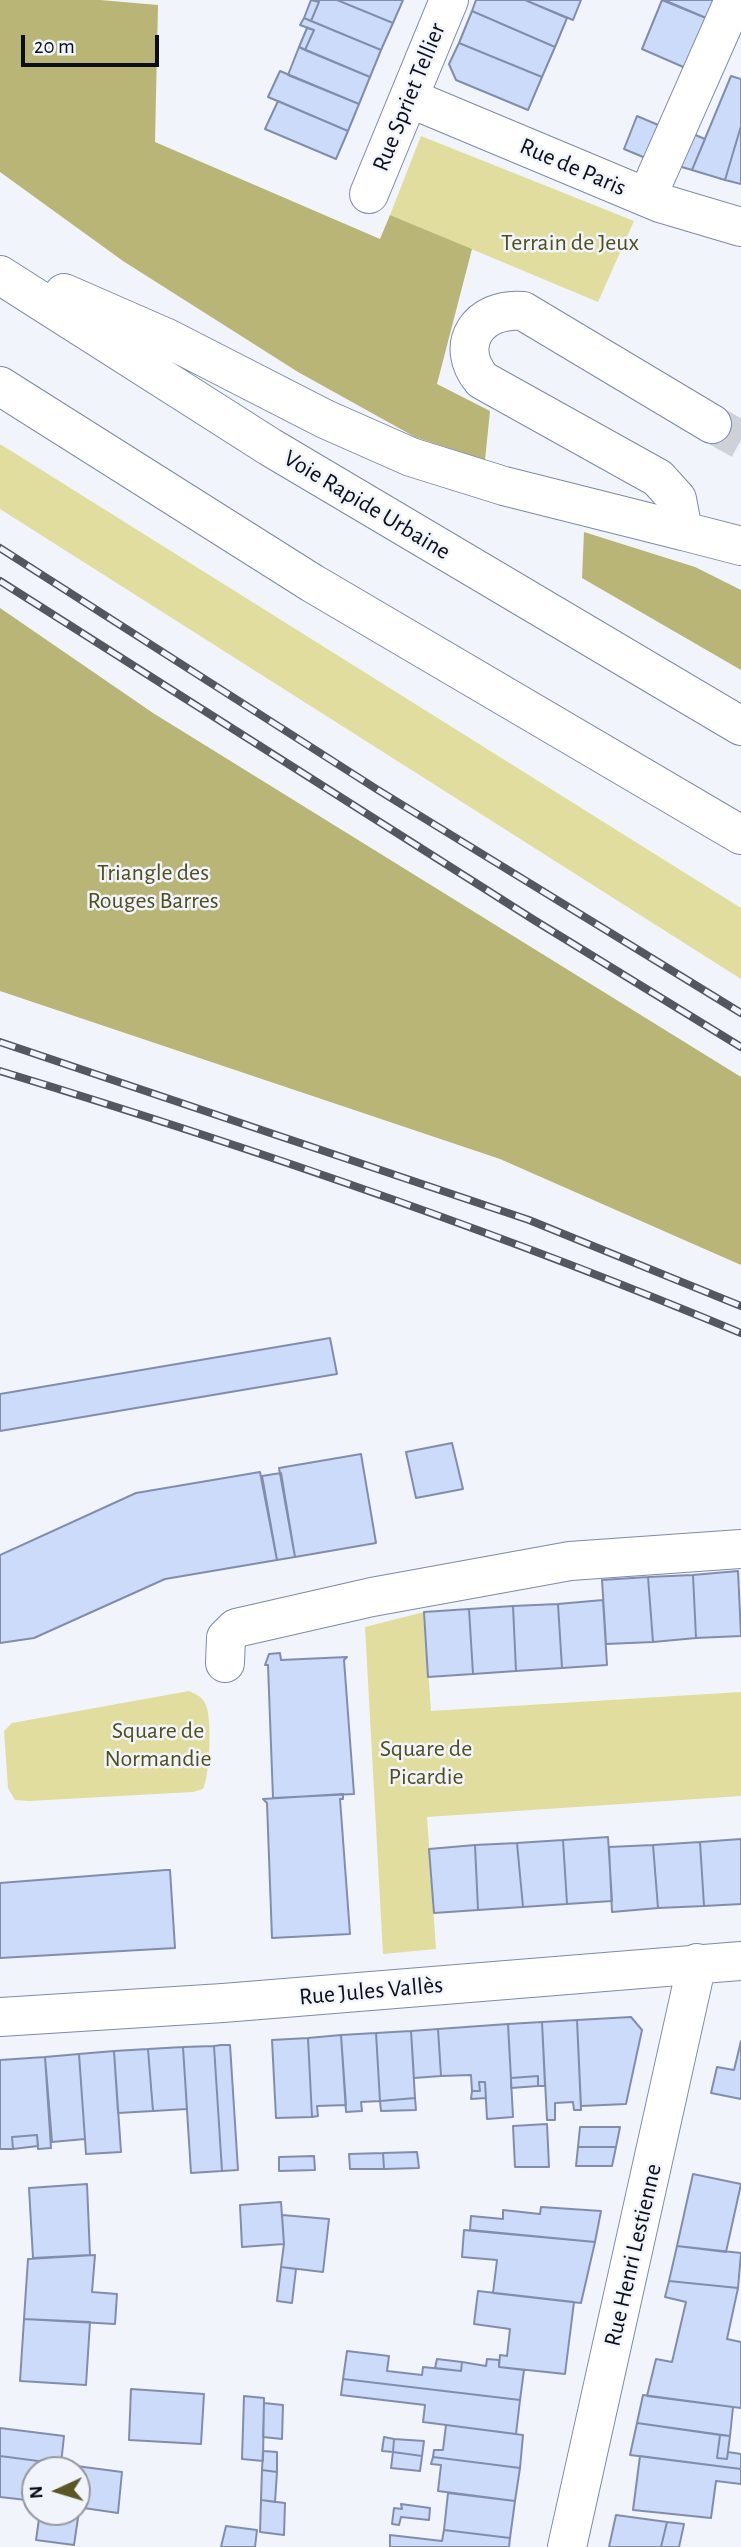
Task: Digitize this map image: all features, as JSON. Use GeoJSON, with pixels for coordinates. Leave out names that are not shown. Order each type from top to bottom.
{"type":"FeatureCollection","features":[{"type":"Feature","properties":{"kind":"main road","name":"Rue Spriet Tellier"},"geometry":{"type":"LineString","coordinates":[[369,194],[449,0]]}},
{"type":"Feature","properties":{"kind":"main road"},"geometry":{"type":"LineString","coordinates":[[647,197],[734,0]]}},
{"type":"Feature","properties":{"kind":"main road","name":"Rue de Paris"},"geometry":{"type":"LineString","coordinates":[[408,98],[647,197],[741,228]]}},
{"type":"Feature","properties":{"kind":"main road"},"geometry":{"type":"LineString","coordinates":[[0,265],[167,338],[325,419],[411,457],[504,486],[741,546]]}},
{"type":"Feature","properties":{"kind":"main road","name":"Voie Rapide Urbaine"},"geometry":{"type":"LineString","coordinates":[[0,275],[270,447],[741,726]]}},
{"type":"Feature","properties":{"kind":"main road"},"geometry":{"type":"LineString","coordinates":[[683,531],[677,499],[659,478],[482,380],[470,365],[470,344],[478,326],[491,314],[508,309],[523,311],[712,424]]}},
{"type":"Feature","properties":{"kind":"main road"},"geometry":{"type":"LineString","coordinates":[[0,386],[312,583],[741,835]]}},
{"type":"Feature","properties":{"kind":"main road"},"geometry":{"type":"LineString","coordinates":[[225,1663],[226,1638],[236,1628],[372,1597],[599,1557],[741,1549]]}},
{"type":"Feature","properties":{"kind":"main road","name":"Rue Jules Vallès"},"geometry":{"type":"LineString","coordinates":[[0,2017],[223,2003],[741,1961]]}},
{"type":"Feature","properties":{"kind":"main road","name":"Rue Henri Lestienne"},"geometry":{"type":"LineString","coordinates":[[567,2547],[697,1963]]}},
{"type":"Feature","properties":{"kind":"green space"},"geometry":{"type":"Polygon","coordinates":[[[0,0],[100,0],[158,5],[155,142],[380,239],[390,215],[472,249],[437,384],[490,411],[485,460],[415,437],[298,372],[123,261],[0,172],[0,0]]]}},
{"type":"Feature","properties":{"kind":"green space","name":"Terrain de Jeux"},"geometry":{"type":"Polygon","coordinates":[[[421,136],[634,221],[598,302],[390,215],[421,136]]]}},
{"type":"Feature","properties":{"kind":"green space"},"geometry":{"type":"Polygon","coordinates":[[[0,444],[741,908],[741,979],[0,509],[0,444]]]}},
{"type":"Feature","properties":{"kind":"green space"},"geometry":{"type":"Polygon","coordinates":[[[584,532],[695,567],[741,590],[741,670],[582,578],[584,532]]]}},
{"type":"Feature","properties":{"kind":"green space","name":"Triangle des Rouges Barres"},"geometry":{"type":"Polygon","coordinates":[[[0,608],[153,713],[741,1077],[741,1265],[500,1159],[0,991],[0,608]]]}},
{"type":"Feature","properties":{"kind":"green space","name":"Square de Picardie"},"geometry":{"type":"Polygon","coordinates":[[[424,1612],[431,1711],[741,1692],[741,1796],[427,1817],[436,1949],[383,1954],[365,1627],[424,1612]]]}},
{"type":"Feature","properties":{"kind":"green space","name":"Square de Normandie"},"geometry":{"type":"Polygon","coordinates":[[[189,1691],[203,1699],[208,1712],[209,1760],[203,1789],[193,1792],[29,1801],[15,1800],[8,1788],[4,1731],[12,1723],[189,1691]]]}},
{"type":"Feature","properties":{"kind":"building"},"geometry":{"type":"Polygon","coordinates":[[[311,0],[319,2],[311,21],[304,18],[311,0]]]}},
{"type":"Feature","properties":{"kind":"building"},"geometry":{"type":"Polygon","coordinates":[[[314,0],[337,0],[393,23],[381,50],[311,21],[319,2],[314,0]]]}},
{"type":"Feature","properties":{"kind":"building"},"geometry":{"type":"Polygon","coordinates":[[[337,0],[403,0],[393,23],[337,0]]]}},
{"type":"Feature","properties":{"kind":"building"},"geometry":{"type":"Polygon","coordinates":[[[476,0],[525,0],[567,18],[555,47],[472,11],[476,0]]]}},
{"type":"Feature","properties":{"kind":"building"},"geometry":{"type":"Polygon","coordinates":[[[525,0],[581,0],[573,20],[525,0]]]}},
{"type":"Feature","properties":{"kind":"building"},"geometry":{"type":"Polygon","coordinates":[[[662,0],[718,23],[697,73],[642,49],[662,0]]]}},
{"type":"Feature","properties":{"kind":"building"},"geometry":{"type":"Polygon","coordinates":[[[664,0],[728,0],[718,23],[664,0]]]}},
{"type":"Feature","properties":{"kind":"building"},"geometry":{"type":"Polygon","coordinates":[[[472,11],[555,47],[542,77],[459,43],[472,11]]]}},
{"type":"Feature","properties":{"kind":"building"},"geometry":{"type":"Polygon","coordinates":[[[304,18],[381,50],[370,77],[305,50],[314,30],[300,25],[304,18]]]}},
{"type":"Feature","properties":{"kind":"building"},"geometry":{"type":"Polygon","coordinates":[[[307,28],[314,30],[305,50],[299,47],[307,28]]]}},
{"type":"Feature","properties":{"kind":"building"},"geometry":{"type":"Polygon","coordinates":[[[459,43],[542,77],[528,110],[456,80],[449,64],[459,43]]]}},
{"type":"Feature","properties":{"kind":"building"},"geometry":{"type":"Polygon","coordinates":[[[299,47],[370,77],[359,104],[288,75],[299,47]]]}},
{"type":"Feature","properties":{"kind":"building"},"geometry":{"type":"Polygon","coordinates":[[[280,71],[359,104],[348,131],[268,97],[280,71]]]}},
{"type":"Feature","properties":{"kind":"building"},"geometry":{"type":"Polygon","coordinates":[[[731,76],[741,79],[741,126],[725,180],[692,170],[731,76]]]}},
{"type":"Feature","properties":{"kind":"building"},"geometry":{"type":"Polygon","coordinates":[[[278,101],[348,131],[336,159],[265,129],[278,101]]]}},
{"type":"Feature","properties":{"kind":"building"},"geometry":{"type":"Polygon","coordinates":[[[637,116],[670,130],[655,162],[624,149],[637,116]]]}},
{"type":"Feature","properties":{"kind":"building"},"geometry":{"type":"Polygon","coordinates":[[[741,126],[741,184],[725,180],[741,126]]]}},
{"type":"Feature","properties":{"kind":"building"},"geometry":{"type":"Polygon","coordinates":[[[681,129],[705,139],[692,170],[668,163],[681,129]]]}},
{"type":"Feature","properties":{"kind":"building"},"geometry":{"type":"Polygon","coordinates":[[[330,1338],[337,1374],[0,1431],[0,1394],[330,1338]]]}},
{"type":"Feature","properties":{"kind":"building"},"geometry":{"type":"Polygon","coordinates":[[[452,1443],[463,1489],[416,1498],[406,1452],[452,1443]]]}},
{"type":"Feature","properties":{"kind":"building"},"geometry":{"type":"Polygon","coordinates":[[[361,1454],[376,1543],[295,1557],[279,1468],[361,1454]]]}},
{"type":"Feature","properties":{"kind":"building"},"geometry":{"type":"Polygon","coordinates":[[[260,1472],[277,1560],[165,1579],[34,1638],[0,1643],[0,1555],[136,1493],[260,1472]]]}},
{"type":"Feature","properties":{"kind":"building"},"geometry":{"type":"Polygon","coordinates":[[[281,1473],[295,1557],[277,1560],[262,1476],[281,1473]]]}},
{"type":"Feature","properties":{"kind":"building"},"geometry":{"type":"Polygon","coordinates":[[[738,1571],[741,1636],[696,1638],[693,1575],[738,1571]]]}},
{"type":"Feature","properties":{"kind":"building"},"geometry":{"type":"Polygon","coordinates":[[[693,1575],[696,1638],[653,1642],[648,1577],[693,1575]]]}},
{"type":"Feature","properties":{"kind":"building"},"geometry":{"type":"Polygon","coordinates":[[[648,1577],[653,1642],[606,1644],[602,1580],[648,1577]]]}},
{"type":"Feature","properties":{"kind":"building"},"geometry":{"type":"Polygon","coordinates":[[[603,1600],[607,1665],[562,1668],[558,1604],[603,1600]]]}},
{"type":"Feature","properties":{"kind":"building"},"geometry":{"type":"Polygon","coordinates":[[[558,1604],[562,1668],[516,1671],[513,1606],[558,1604]]]}},
{"type":"Feature","properties":{"kind":"building"},"geometry":{"type":"Polygon","coordinates":[[[513,1606],[516,1671],[473,1674],[469,1609],[513,1606]]]}},
{"type":"Feature","properties":{"kind":"building"},"geometry":{"type":"Polygon","coordinates":[[[469,1609],[473,1674],[428,1677],[424,1612],[469,1609]]]}},
{"type":"Feature","properties":{"kind":"building"},"geometry":{"type":"Polygon","coordinates":[[[280,1653],[281,1660],[347,1657],[344,1660],[354,1794],[273,1798],[268,1665],[265,1665],[269,1654],[280,1653]]]}},
{"type":"Feature","properties":{"kind":"building"},"geometry":{"type":"Polygon","coordinates":[[[343,1794],[343,1799],[340,1799],[350,1934],[272,1938],[267,1803],[263,1799],[343,1794]]]}},
{"type":"Feature","properties":{"kind":"building"},"geometry":{"type":"Polygon","coordinates":[[[608,1837],[612,1901],[567,1904],[563,1840],[608,1837]]]}},
{"type":"Feature","properties":{"kind":"building"},"geometry":{"type":"Polygon","coordinates":[[[741,1839],[741,1904],[704,1906],[700,1842],[741,1839]]]}},
{"type":"Feature","properties":{"kind":"building"},"geometry":{"type":"Polygon","coordinates":[[[563,1840],[567,1904],[523,1907],[517,1843],[563,1840]]]}},
{"type":"Feature","properties":{"kind":"building"},"geometry":{"type":"Polygon","coordinates":[[[700,1842],[704,1906],[658,1908],[653,1845],[700,1842]]]}},
{"type":"Feature","properties":{"kind":"building"},"geometry":{"type":"Polygon","coordinates":[[[517,1843],[523,1907],[478,1910],[475,1845],[517,1843]]]}},
{"type":"Feature","properties":{"kind":"building"},"geometry":{"type":"Polygon","coordinates":[[[475,1845],[478,1910],[434,1913],[429,1849],[475,1845]]]}},
{"type":"Feature","properties":{"kind":"building"},"geometry":{"type":"Polygon","coordinates":[[[653,1845],[658,1908],[612,1912],[609,1847],[653,1845]]]}},
{"type":"Feature","properties":{"kind":"building"},"geometry":{"type":"Polygon","coordinates":[[[170,1870],[175,1948],[0,1958],[0,1883],[170,1870]]]}},
{"type":"Feature","properties":{"kind":"building"},"geometry":{"type":"Polygon","coordinates":[[[631,2017],[642,2030],[626,2104],[581,2106],[577,2020],[631,2017]]]}},
{"type":"Feature","properties":{"kind":"building"},"geometry":{"type":"Polygon","coordinates":[[[577,2020],[581,2110],[574,2110],[573,2102],[555,2103],[555,2120],[547,2120],[542,2022],[577,2020]]]}},
{"type":"Feature","properties":{"kind":"building"},"geometry":{"type":"Polygon","coordinates":[[[542,2022],[545,2086],[538,2086],[538,2076],[511,2078],[508,2024],[542,2022]]]}},
{"type":"Feature","properties":{"kind":"building"},"geometry":{"type":"Polygon","coordinates":[[[508,2024],[513,2117],[487,2119],[485,2082],[479,2082],[480,2091],[472,2091],[471,2075],[441,2076],[438,2029],[508,2024]]]}},
{"type":"Feature","properties":{"kind":"building"},"geometry":{"type":"Polygon","coordinates":[[[438,2029],[441,2076],[414,2078],[411,2031],[438,2029]]]}},
{"type":"Feature","properties":{"kind":"building"},"geometry":{"type":"Polygon","coordinates":[[[411,2031],[415,2098],[380,2101],[376,2033],[411,2031]]]}},
{"type":"Feature","properties":{"kind":"building"},"geometry":{"type":"Polygon","coordinates":[[[376,2033],[380,2101],[361,2102],[362,2111],[346,2112],[341,2035],[376,2033]]]}},
{"type":"Feature","properties":{"kind":"building"},"geometry":{"type":"Polygon","coordinates":[[[341,2035],[346,2105],[317,2106],[318,2116],[312,2117],[308,2038],[341,2035]]]}},
{"type":"Feature","properties":{"kind":"building"},"geometry":{"type":"Polygon","coordinates":[[[308,2038],[312,2117],[276,2118],[272,2040],[308,2038]]]}},
{"type":"Feature","properties":{"kind":"building"},"geometry":{"type":"Polygon","coordinates":[[[741,2041],[741,2099],[711,2093],[717,2067],[734,2070],[741,2041]]]}},
{"type":"Feature","properties":{"kind":"building"},"geometry":{"type":"Polygon","coordinates":[[[230,2045],[238,2170],[222,2171],[214,2046],[230,2045]]]}},
{"type":"Feature","properties":{"kind":"building"},"geometry":{"type":"Polygon","coordinates":[[[214,2046],[222,2171],[191,2173],[183,2047],[214,2046]]]}},
{"type":"Feature","properties":{"kind":"building"},"geometry":{"type":"Polygon","coordinates":[[[183,2047],[187,2109],[153,2111],[148,2049],[183,2047]]]}},
{"type":"Feature","properties":{"kind":"building"},"geometry":{"type":"Polygon","coordinates":[[[148,2049],[153,2111],[118,2113],[114,2051],[148,2049]]]}},
{"type":"Feature","properties":{"kind":"building"},"geometry":{"type":"Polygon","coordinates":[[[114,2051],[121,2152],[86,2154],[79,2054],[114,2051]]]}},
{"type":"Feature","properties":{"kind":"building"},"geometry":{"type":"Polygon","coordinates":[[[79,2054],[85,2139],[52,2142],[45,2057],[79,2054]]]}},
{"type":"Feature","properties":{"kind":"building"},"geometry":{"type":"Polygon","coordinates":[[[45,2057],[51,2148],[38,2149],[37,2135],[12,2137],[13,2149],[0,2149],[0,2060],[45,2057]]]}},
{"type":"Feature","properties":{"kind":"building"},"geometry":{"type":"Polygon","coordinates":[[[538,2076],[538,2086],[511,2088],[511,2078],[538,2076]]]}},
{"type":"Feature","properties":{"kind":"building"},"geometry":{"type":"Polygon","coordinates":[[[479,2082],[485,2082],[486,2098],[471,2099],[472,2091],[480,2091],[479,2082]]]}},
{"type":"Feature","properties":{"kind":"building"},"geometry":{"type":"Polygon","coordinates":[[[415,2098],[416,2110],[381,2111],[380,2101],[415,2098]]]}},
{"type":"Feature","properties":{"kind":"building"},"geometry":{"type":"Polygon","coordinates":[[[547,2124],[549,2167],[515,2167],[513,2126],[547,2124]]]}},
{"type":"Feature","properties":{"kind":"building"},"geometry":{"type":"Polygon","coordinates":[[[580,2127],[620,2127],[616,2147],[578,2147],[580,2127]]]}},
{"type":"Feature","properties":{"kind":"building"},"geometry":{"type":"Polygon","coordinates":[[[37,2135],[38,2146],[13,2149],[12,2137],[37,2135]]]}},
{"type":"Feature","properties":{"kind":"building"},"geometry":{"type":"Polygon","coordinates":[[[578,2147],[616,2147],[612,2166],[576,2166],[578,2147]]]}},
{"type":"Feature","properties":{"kind":"building"},"geometry":{"type":"Polygon","coordinates":[[[417,2152],[419,2168],[384,2169],[383,2153],[417,2152]]]}},
{"type":"Feature","properties":{"kind":"building"},"geometry":{"type":"Polygon","coordinates":[[[383,2153],[384,2169],[350,2169],[349,2154],[383,2153]]]}},
{"type":"Feature","properties":{"kind":"building"},"geometry":{"type":"Polygon","coordinates":[[[314,2156],[315,2170],[279,2171],[279,2157],[314,2156]]]}},
{"type":"Feature","properties":{"kind":"building"},"geometry":{"type":"Polygon","coordinates":[[[693,2174],[741,2184],[726,2252],[677,2246],[693,2174]]]}},
{"type":"Feature","properties":{"kind":"building"},"geometry":{"type":"Polygon","coordinates":[[[87,2184],[90,2255],[33,2258],[29,2188],[87,2184]]]}},
{"type":"Feature","properties":{"kind":"building"},"geometry":{"type":"Polygon","coordinates":[[[281,2202],[284,2244],[242,2247],[240,2205],[281,2202]]]}},
{"type":"Feature","properties":{"kind":"building"},"geometry":{"type":"Polygon","coordinates":[[[541,2207],[601,2211],[595,2242],[470,2230],[471,2216],[503,2219],[503,2210],[540,2214],[541,2207]]]}},
{"type":"Feature","properties":{"kind":"building"},"geometry":{"type":"Polygon","coordinates":[[[282,2215],[329,2219],[323,2272],[281,2267],[284,2244],[282,2215]]]}},
{"type":"Feature","properties":{"kind":"building"},"geometry":{"type":"Polygon","coordinates":[[[464,2230],[595,2242],[581,2303],[493,2293],[497,2260],[462,2257],[464,2230]]]}},
{"type":"Feature","properties":{"kind":"building"},"geometry":{"type":"Polygon","coordinates":[[[677,2246],[741,2253],[738,2288],[669,2281],[677,2246]]]}},
{"type":"Feature","properties":{"kind":"building"},"geometry":{"type":"Polygon","coordinates":[[[95,2255],[92,2292],[117,2294],[115,2324],[24,2319],[28,2259],[95,2255]]]}},
{"type":"Feature","properties":{"kind":"building"},"geometry":{"type":"Polygon","coordinates":[[[281,2267],[296,2269],[292,2303],[277,2301],[281,2267]]]}},
{"type":"Feature","properties":{"kind":"building"},"geometry":{"type":"Polygon","coordinates":[[[669,2281],[738,2288],[727,2339],[741,2342],[741,2408],[647,2396],[656,2359],[672,2362],[686,2302],[665,2297],[669,2281]]]}},
{"type":"Feature","properties":{"kind":"building"},"geometry":{"type":"Polygon","coordinates":[[[478,2291],[574,2302],[565,2374],[499,2367],[500,2355],[507,2356],[510,2329],[474,2324],[478,2291]]]}},
{"type":"Feature","properties":{"kind":"building"},"geometry":{"type":"Polygon","coordinates":[[[24,2319],[90,2322],[86,2385],[20,2381],[24,2319]]]}},
{"type":"Feature","properties":{"kind":"building"},"geometry":{"type":"Polygon","coordinates":[[[347,2351],[389,2356],[387,2371],[422,2375],[423,2367],[461,2371],[462,2362],[486,2366],[487,2359],[499,2360],[499,2367],[524,2370],[520,2400],[343,2379],[347,2351]]]}},
{"type":"Feature","properties":{"kind":"building"},"geometry":{"type":"Polygon","coordinates":[[[437,2359],[462,2362],[461,2371],[435,2368],[437,2359]]]}},
{"type":"Feature","properties":{"kind":"building"},"geometry":{"type":"Polygon","coordinates":[[[343,2379],[520,2400],[516,2434],[423,2422],[425,2405],[341,2395],[343,2379]]]}},
{"type":"Feature","properties":{"kind":"building"},"geometry":{"type":"Polygon","coordinates":[[[131,2389],[204,2394],[201,2444],[129,2440],[131,2389]]]}},
{"type":"Feature","properties":{"kind":"building"},"geometry":{"type":"Polygon","coordinates":[[[643,2395],[733,2407],[730,2436],[637,2423],[643,2395]]]}},
{"type":"Feature","properties":{"kind":"building"},"geometry":{"type":"Polygon","coordinates":[[[244,2396],[264,2398],[263,2461],[242,2459],[244,2396]]]}},
{"type":"Feature","properties":{"kind":"building"},"geometry":{"type":"Polygon","coordinates":[[[264,2403],[283,2405],[282,2439],[263,2437],[264,2403]]]}},
{"type":"Feature","properties":{"kind":"building"},"geometry":{"type":"Polygon","coordinates":[[[637,2423],[720,2435],[717,2458],[727,2459],[728,2452],[741,2454],[741,2469],[630,2455],[637,2423]]]}},
{"type":"Feature","properties":{"kind":"building"},"geometry":{"type":"Polygon","coordinates":[[[446,2425],[523,2435],[520,2468],[433,2457],[434,2450],[443,2450],[446,2425]]]}},
{"type":"Feature","properties":{"kind":"building"},"geometry":{"type":"Polygon","coordinates":[[[0,2428],[64,2436],[62,2456],[21,2456],[21,2459],[0,2456],[0,2428]]]}},
{"type":"Feature","properties":{"kind":"building"},"geometry":{"type":"Polygon","coordinates":[[[720,2435],[730,2436],[727,2459],[717,2458],[720,2435]]]}},
{"type":"Feature","properties":{"kind":"building"},"geometry":{"type":"Polygon","coordinates":[[[384,2437],[394,2439],[393,2452],[382,2451],[384,2437]]]}},
{"type":"Feature","properties":{"kind":"building"},"geometry":{"type":"Polygon","coordinates":[[[394,2439],[424,2441],[422,2456],[393,2452],[394,2439]]]}},
{"type":"Feature","properties":{"kind":"building"},"geometry":{"type":"Polygon","coordinates":[[[263,2451],[277,2452],[277,2472],[262,2470],[263,2451]]]}},
{"type":"Feature","properties":{"kind":"building"},"geometry":{"type":"Polygon","coordinates":[[[393,2452],[422,2456],[420,2471],[391,2468],[393,2452]]]}},
{"type":"Feature","properties":{"kind":"building"},"geometry":{"type":"Polygon","coordinates":[[[0,2456],[21,2459],[21,2499],[0,2497],[0,2456]]]}},
{"type":"Feature","properties":{"kind":"building"},"geometry":{"type":"Polygon","coordinates":[[[640,2456],[741,2469],[741,2484],[716,2481],[711,2518],[633,2510],[640,2456]]]}},
{"type":"Feature","properties":{"kind":"building"},"geometry":{"type":"Polygon","coordinates":[[[433,2457],[520,2468],[515,2501],[438,2491],[441,2465],[431,2464],[433,2457]]]}},
{"type":"Feature","properties":{"kind":"building"},"geometry":{"type":"Polygon","coordinates":[[[91,2468],[122,2472],[118,2513],[91,2509],[91,2468]]]}},
{"type":"Feature","properties":{"kind":"building"},"geometry":{"type":"Polygon","coordinates":[[[262,2470],[277,2472],[275,2502],[261,2500],[262,2470]]]}},
{"type":"Feature","properties":{"kind":"building"},"geometry":{"type":"Polygon","coordinates":[[[448,2493],[515,2501],[510,2538],[444,2530],[448,2493]]]}},
{"type":"Feature","properties":{"kind":"building"},"geometry":{"type":"Polygon","coordinates":[[[261,2500],[285,2503],[284,2535],[260,2532],[261,2500]]]}},
{"type":"Feature","properties":{"kind":"building"},"geometry":{"type":"Polygon","coordinates":[[[401,2504],[430,2508],[429,2520],[401,2517],[399,2525],[392,2524],[394,2508],[402,2509],[401,2504]]]}},
{"type":"Feature","properties":{"kind":"building"},"geometry":{"type":"Polygon","coordinates":[[[616,2515],[667,2522],[661,2547],[609,2547],[616,2515]]]}},
{"type":"Feature","properties":{"kind":"building"},"geometry":{"type":"Polygon","coordinates":[[[667,2522],[684,2524],[679,2547],[661,2547],[667,2522]]]}},
{"type":"Feature","properties":{"kind":"building"},"geometry":{"type":"Polygon","coordinates":[[[38,2526],[77,2526],[74,2545],[36,2540],[38,2526]]]}},
{"type":"Feature","properties":{"kind":"building"},"geometry":{"type":"Polygon","coordinates":[[[226,2526],[257,2530],[255,2547],[221,2547],[226,2526]]]}},
{"type":"Feature","properties":{"kind":"building"},"geometry":{"type":"Polygon","coordinates":[[[444,2530],[510,2538],[509,2547],[390,2547],[390,2535],[442,2541],[444,2530]]]}},
{"type":"Feature","properties":{"kind":"tunnel"},"geometry":{"type":"LineString","coordinates":[[712,424],[741,440]]}},
{"type":"Feature","properties":{"kind":"railway"},"geometry":{"type":"LineString","coordinates":[[0,548],[378,790],[741,1013]]}},
{"type":"Feature","properties":{"kind":"railway"},"geometry":{"type":"LineString","coordinates":[[0,581],[534,920],[741,1047]]}},
{"type":"Feature","properties":{"kind":"railway"},"geometry":{"type":"LineString","coordinates":[[0,1042],[529,1220],[741,1306]]}},
{"type":"Feature","properties":{"kind":"railway"},"geometry":{"type":"LineString","coordinates":[[0,1071],[188,1130],[374,1193],[558,1260],[741,1333]]}}]}
